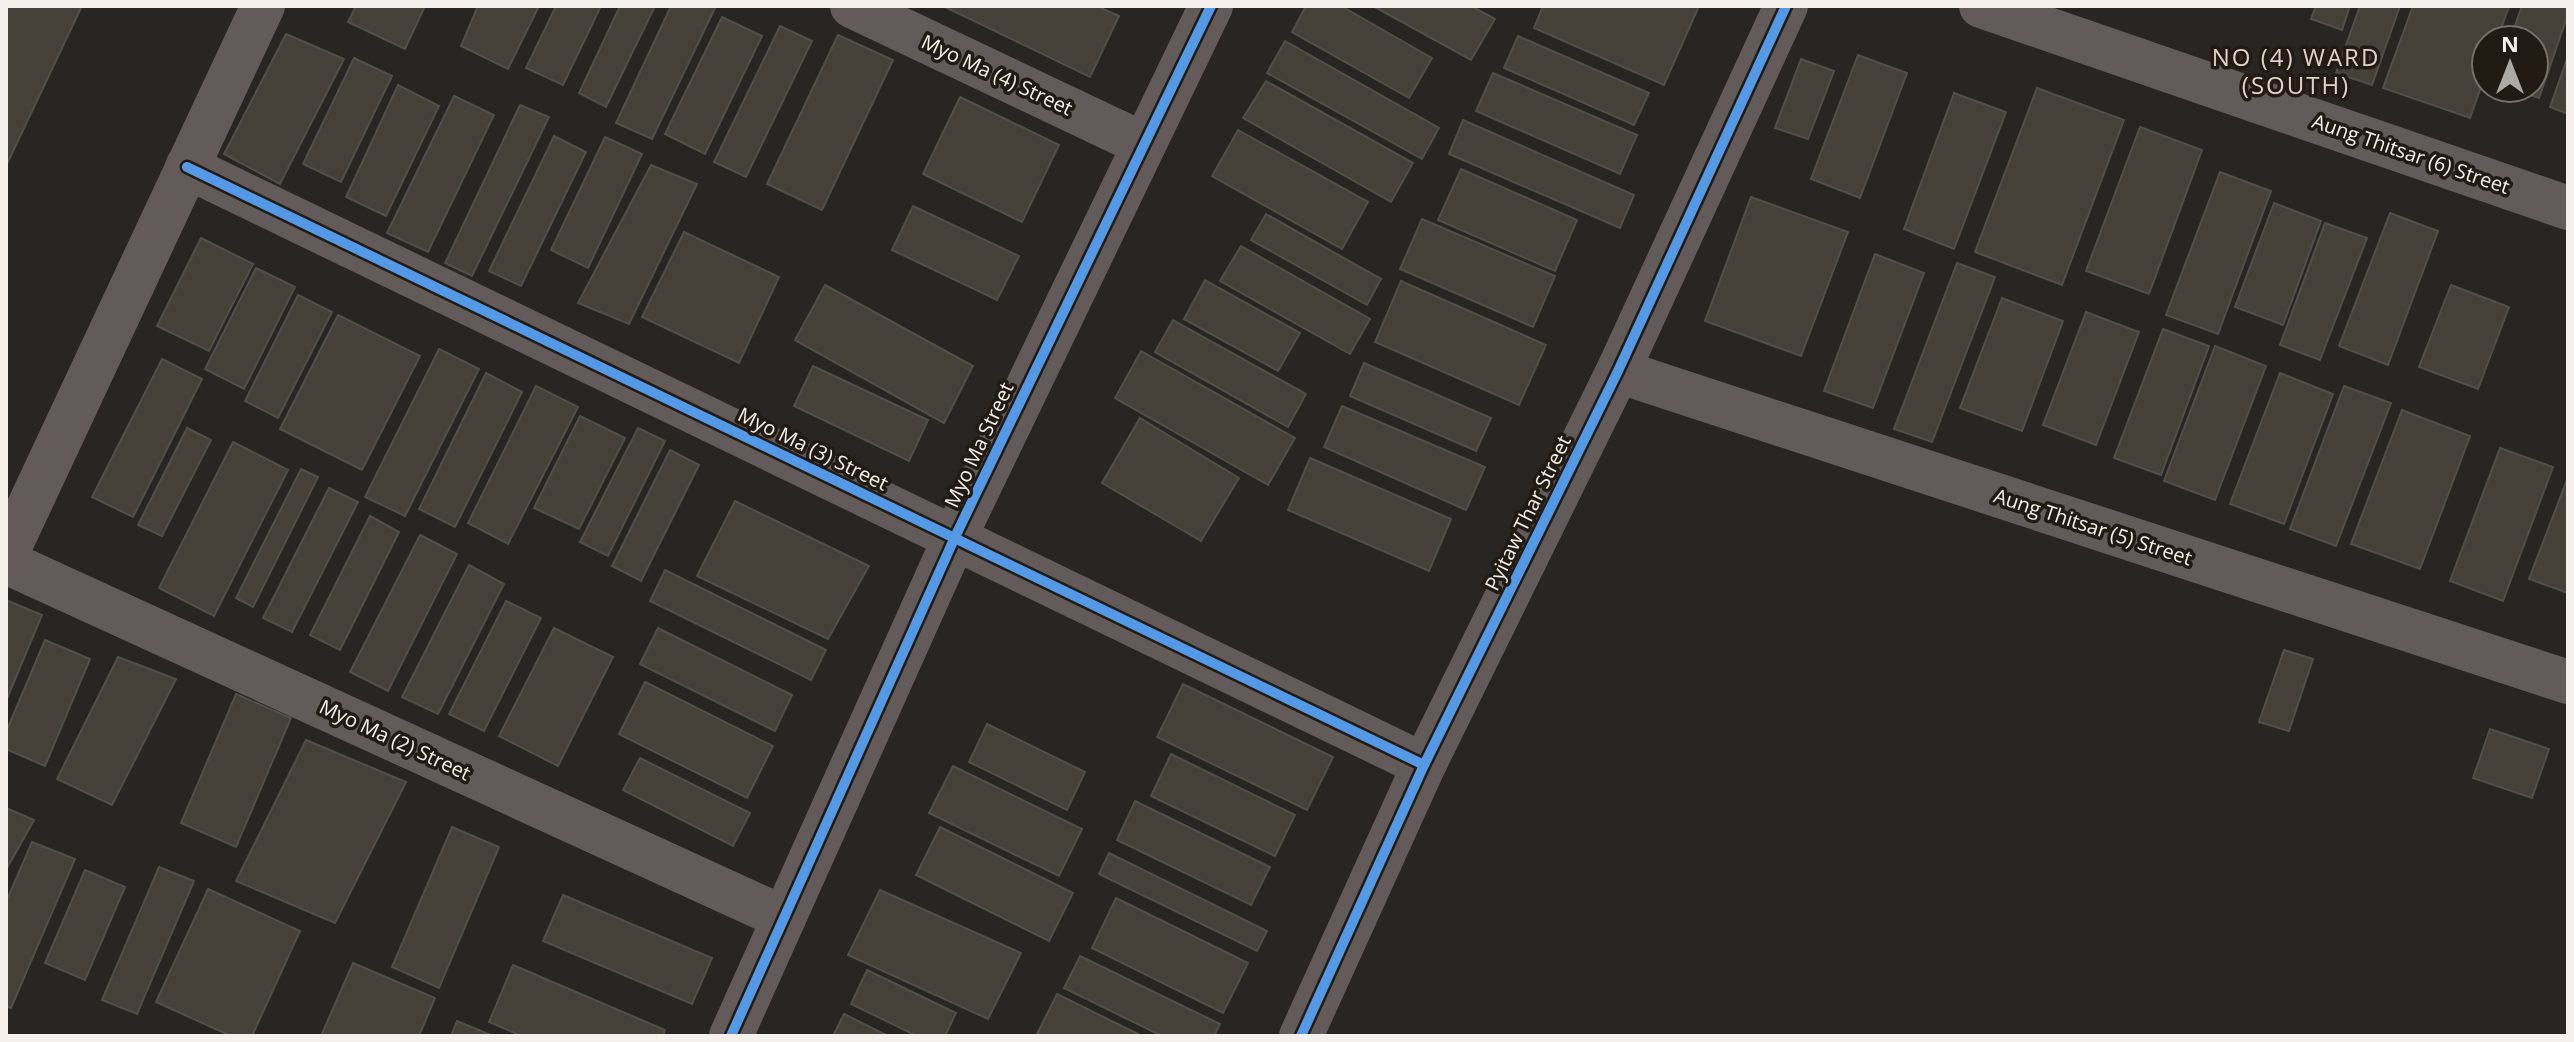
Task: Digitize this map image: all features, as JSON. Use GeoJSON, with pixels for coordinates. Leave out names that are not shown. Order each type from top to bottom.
{"type":"FeatureCollection","features":[{"type":"Feature","properties":{"kind":"street"},"geometry":{"type":"LineString","coordinates":[[6,555],[263,6]]}},
{"type":"Feature","properties":{"kind":"street","name":"Myo Ma (4) Street"},"geometry":{"type":"LineString","coordinates":[[852,6],[1143,144]]}},
{"type":"Feature","properties":{"kind":"street","name":"Myo Ma Street"},"geometry":{"type":"LineString","coordinates":[[731,1036],[955,537],[1211,6]]}},
{"type":"Feature","properties":{"kind":"street","name":"Pyitaw Thar Street"},"geometry":{"type":"LineString","coordinates":[[1301,1036],[1424,765],[1618,371],[1786,6]]}},
{"type":"Feature","properties":{"kind":"street","name":"Aung Thitsar (6) Street"},"geometry":{"type":"LineString","coordinates":[[1981,6],[2568,208]]}},
{"type":"Feature","properties":{"kind":"street","name":"Myo Ma (3) Street"},"geometry":{"type":"LineString","coordinates":[[187,167],[1424,765]]}},
{"type":"Feature","properties":{"kind":"street","name":"Aung Thitsar (5) Street"},"geometry":{"type":"LineString","coordinates":[[1618,371],[2568,682]]}},
{"type":"Feature","properties":{"kind":"street","name":"Myo Ma (2) Street"},"geometry":{"type":"LineString","coordinates":[[6,562],[784,918]]}},
{"type":"Feature","properties":{"kind":"building"},"geometry":{"type":"Polygon","coordinates":[[[6,6],[82,6],[6,166],[6,6]]]}},
{"type":"Feature","properties":{"kind":"building"},"geometry":{"type":"Polygon","coordinates":[[[356,6],[425,6],[405,49],[348,22],[356,6]]]}},
{"type":"Feature","properties":{"kind":"building"},"geometry":{"type":"Polygon","coordinates":[[[478,6],[539,6],[508,69],[461,46],[478,6]]]}},
{"type":"Feature","properties":{"kind":"building"},"geometry":{"type":"Polygon","coordinates":[[[556,6],[601,6],[563,85],[526,68],[556,6]]]}},
{"type":"Feature","properties":{"kind":"building"},"geometry":{"type":"Polygon","coordinates":[[[620,6],[655,6],[606,107],[579,93],[620,6]]]}},
{"type":"Feature","properties":{"kind":"building"},"geometry":{"type":"Polygon","coordinates":[[[671,6],[716,6],[652,139],[616,123],[671,6]]]}},
{"type":"Feature","properties":{"kind":"building"},"geometry":{"type":"Polygon","coordinates":[[[943,6],[1097,6],[1119,16],[1090,77],[943,6]]]}},
{"type":"Feature","properties":{"kind":"building"},"geometry":{"type":"Polygon","coordinates":[[[1306,6],[1341,6],[1432,58],[1409,98],[1292,32],[1306,6]]]}},
{"type":"Feature","properties":{"kind":"building"},"geometry":{"type":"Polygon","coordinates":[[[1373,6],[1471,6],[1495,19],[1471,60],[1373,6]]]}},
{"type":"Feature","properties":{"kind":"building"},"geometry":{"type":"Polygon","coordinates":[[[1543,6],[1699,6],[1664,85],[1534,28],[1543,6]]]}},
{"type":"Feature","properties":{"kind":"building"},"geometry":{"type":"Polygon","coordinates":[[[2316,6],[2350,6],[2342,30],[2311,19],[2316,6]]]}},
{"type":"Feature","properties":{"kind":"building"},"geometry":{"type":"Polygon","coordinates":[[[2360,6],[2400,6],[2372,85],[2336,73],[2360,6]]]}},
{"type":"Feature","properties":{"kind":"building"},"geometry":{"type":"Polygon","coordinates":[[[2413,6],[2509,6],[2503,24],[2470,24],[2470,104],[2475,104],[2470,118],[2383,88],[2413,6]]]}},
{"type":"Feature","properties":{"kind":"building"},"geometry":{"type":"Polygon","coordinates":[[[2522,6],[2568,6],[2550,66],[2550,24],[2516,24],[2522,6]]]}},
{"type":"Feature","properties":{"kind":"building"},"geometry":{"type":"Polygon","coordinates":[[[722,17],[762,36],[705,154],[665,134],[722,17]]]}},
{"type":"Feature","properties":{"kind":"building"},"geometry":{"type":"Polygon","coordinates":[[[780,26],[812,41],[746,177],[714,162],[780,26]]]}},
{"type":"Feature","properties":{"kind":"building"},"geometry":{"type":"Polygon","coordinates":[[[286,34],[344,59],[280,184],[224,154],[286,34]]]}},
{"type":"Feature","properties":{"kind":"building"},"geometry":{"type":"Polygon","coordinates":[[[838,35],[893,60],[822,210],[767,184],[838,35]]]}},
{"type":"Feature","properties":{"kind":"building"},"geometry":{"type":"Polygon","coordinates":[[[1518,36],[1649,93],[1634,125],[1504,68],[1518,36]]]}},
{"type":"Feature","properties":{"kind":"building"},"geometry":{"type":"Polygon","coordinates":[[[1285,41],[1439,128],[1422,159],[1267,73],[1285,41]]]}},
{"type":"Feature","properties":{"kind":"building"},"geometry":{"type":"Polygon","coordinates":[[[1858,55],[1907,73],[1860,198],[1811,179],[1858,55]]]}},
{"type":"Feature","properties":{"kind":"building"},"geometry":{"type":"Polygon","coordinates":[[[2568,56],[2568,114],[2550,107],[2568,56]]]}},
{"type":"Feature","properties":{"kind":"building"},"geometry":{"type":"Polygon","coordinates":[[[354,58],[392,76],[341,182],[303,164],[354,58]]]}},
{"type":"Feature","properties":{"kind":"building"},"geometry":{"type":"Polygon","coordinates":[[[1801,59],[1834,71],[1808,139],[1775,128],[1801,59]]]}},
{"type":"Feature","properties":{"kind":"building"},"geometry":{"type":"Polygon","coordinates":[[[1493,73],[1637,135],[1620,174],[1476,111],[1493,73]]]}},
{"type":"Feature","properties":{"kind":"building"},"geometry":{"type":"Polygon","coordinates":[[[1266,81],[1413,163],[1391,202],[1243,118],[1266,81]]]}},
{"type":"Feature","properties":{"kind":"building"},"geometry":{"type":"Polygon","coordinates":[[[398,85],[439,106],[386,216],[346,197],[398,85]]]}},
{"type":"Feature","properties":{"kind":"building"},"geometry":{"type":"Polygon","coordinates":[[[2037,88],[2124,120],[2062,285],[1975,252],[2037,88]]]}},
{"type":"Feature","properties":{"kind":"building"},"geometry":{"type":"Polygon","coordinates":[[[1954,93],[2006,112],[1954,249],[1904,229],[1954,93]]]}},
{"type":"Feature","properties":{"kind":"building"},"geometry":{"type":"Polygon","coordinates":[[[454,96],[494,115],[428,252],[387,233],[454,96]]]}},
{"type":"Feature","properties":{"kind":"building"},"geometry":{"type":"Polygon","coordinates":[[[960,97],[1059,145],[1022,222],[923,174],[960,97]]]}},
{"type":"Feature","properties":{"kind":"building"},"geometry":{"type":"Polygon","coordinates":[[[520,105],[549,117],[472,276],[445,263],[520,105]]]}},
{"type":"Feature","properties":{"kind":"building"},"geometry":{"type":"Polygon","coordinates":[[[1463,120],[1634,195],[1620,228],[1449,154],[1463,120]]]}},
{"type":"Feature","properties":{"kind":"building"},"geometry":{"type":"Polygon","coordinates":[[[2140,127],[2202,150],[2149,294],[2086,271],[2140,127]]]}},
{"type":"Feature","properties":{"kind":"building"},"geometry":{"type":"Polygon","coordinates":[[[1238,130],[1368,202],[1342,249],[1212,176],[1238,130]]]}},
{"type":"Feature","properties":{"kind":"building"},"geometry":{"type":"Polygon","coordinates":[[[554,136],[586,152],[521,286],[489,271],[554,136]]]}},
{"type":"Feature","properties":{"kind":"building"},"geometry":{"type":"Polygon","coordinates":[[[605,137],[642,154],[588,268],[551,250],[605,137]]]}},
{"type":"Feature","properties":{"kind":"building"},"geometry":{"type":"Polygon","coordinates":[[[651,165],[697,184],[629,324],[578,303],[651,165]]]}},
{"type":"Feature","properties":{"kind":"building"},"geometry":{"type":"Polygon","coordinates":[[[1461,169],[1577,220],[1555,271],[1438,220],[1461,169]]]}},
{"type":"Feature","properties":{"kind":"building"},"geometry":{"type":"Polygon","coordinates":[[[2220,172],[2271,191],[2218,334],[2166,315],[2220,172]]]}},
{"type":"Feature","properties":{"kind":"building"},"geometry":{"type":"Polygon","coordinates":[[[1751,197],[1848,232],[1801,356],[1705,321],[1751,197]]]}},
{"type":"Feature","properties":{"kind":"building"},"geometry":{"type":"Polygon","coordinates":[[[2274,203],[2321,221],[2283,325],[2235,307],[2274,203]]]}},
{"type":"Feature","properties":{"kind":"building"},"geometry":{"type":"Polygon","coordinates":[[[913,206],[1019,256],[997,300],[892,250],[913,206]]]}},
{"type":"Feature","properties":{"kind":"building"},"geometry":{"type":"Polygon","coordinates":[[[2390,213],[2438,231],[2388,365],[2339,346],[2390,213]]]}},
{"type":"Feature","properties":{"kind":"building"},"geometry":{"type":"Polygon","coordinates":[[[1266,214],[1381,279],[1367,305],[1251,240],[1266,214]]]}},
{"type":"Feature","properties":{"kind":"building"},"geometry":{"type":"Polygon","coordinates":[[[1422,219],[1555,276],[1533,327],[1400,269],[1422,219]]]}},
{"type":"Feature","properties":{"kind":"building"},"geometry":{"type":"Polygon","coordinates":[[[2325,223],[2367,238],[2320,360],[2280,345],[2325,223]]]}},
{"type":"Feature","properties":{"kind":"building"},"geometry":{"type":"Polygon","coordinates":[[[684,232],[779,277],[739,363],[642,317],[684,232]]]}},
{"type":"Feature","properties":{"kind":"building"},"geometry":{"type":"Polygon","coordinates":[[[201,238],[253,264],[209,351],[157,326],[201,238]]]}},
{"type":"Feature","properties":{"kind":"building"},"geometry":{"type":"Polygon","coordinates":[[[1241,246],[1370,319],[1350,354],[1220,281],[1241,246]]]}},
{"type":"Feature","properties":{"kind":"building"},"geometry":{"type":"Polygon","coordinates":[[[1875,254],[1924,273],[1873,408],[1824,391],[1875,254]]]}},
{"type":"Feature","properties":{"kind":"building"},"geometry":{"type":"Polygon","coordinates":[[[1957,263],[1995,277],[1932,442],[1894,429],[1957,263]]]}},
{"type":"Feature","properties":{"kind":"building"},"geometry":{"type":"Polygon","coordinates":[[[256,268],[295,287],[244,389],[205,369],[256,268]]]}},
{"type":"Feature","properties":{"kind":"building"},"geometry":{"type":"Polygon","coordinates":[[[1205,280],[1300,333],[1278,371],[1184,319],[1205,280]]]}},
{"type":"Feature","properties":{"kind":"building"},"geometry":{"type":"Polygon","coordinates":[[[1401,281],[1546,345],[1519,405],[1375,342],[1401,281]]]}},
{"type":"Feature","properties":{"kind":"building"},"geometry":{"type":"Polygon","coordinates":[[[825,285],[973,366],[944,423],[795,340],[825,285]]]}},
{"type":"Feature","properties":{"kind":"building"},"geometry":{"type":"Polygon","coordinates":[[[2451,285],[2509,307],[2478,389],[2419,367],[2451,285]]]}},
{"type":"Feature","properties":{"kind":"building"},"geometry":{"type":"Polygon","coordinates":[[[298,295],[332,312],[278,418],[245,401],[298,295]]]}},
{"type":"Feature","properties":{"kind":"building"},"geometry":{"type":"Polygon","coordinates":[[[2002,298],[2063,321],[2022,431],[1960,408],[2002,298]]]}},
{"type":"Feature","properties":{"kind":"building"},"geometry":{"type":"Polygon","coordinates":[[[2086,312],[2139,332],[2096,445],[2043,425],[2086,312]]]}},
{"type":"Feature","properties":{"kind":"building"},"geometry":{"type":"Polygon","coordinates":[[[338,315],[420,356],[362,470],[280,429],[338,315]]]}},
{"type":"Feature","properties":{"kind":"building"},"geometry":{"type":"Polygon","coordinates":[[[1173,320],[1306,394],[1288,427],[1155,352],[1173,320]]]}},
{"type":"Feature","properties":{"kind":"building"},"geometry":{"type":"Polygon","coordinates":[[[2163,329],[2209,346],[2161,475],[2114,458],[2163,329]]]}},
{"type":"Feature","properties":{"kind":"building"},"geometry":{"type":"Polygon","coordinates":[[[2215,346],[2266,366],[2215,500],[2164,481],[2215,346]]]}},
{"type":"Feature","properties":{"kind":"building"},"geometry":{"type":"Polygon","coordinates":[[[439,349],[479,369],[405,516],[365,497],[439,349]]]}},
{"type":"Feature","properties":{"kind":"building"},"geometry":{"type":"Polygon","coordinates":[[[1141,351],[1295,438],[1268,485],[1115,398],[1141,351]]]}},
{"type":"Feature","properties":{"kind":"building"},"geometry":{"type":"Polygon","coordinates":[[[162,359],[202,379],[133,517],[92,497],[162,359]]]}},
{"type":"Feature","properties":{"kind":"building"},"geometry":{"type":"Polygon","coordinates":[[[1364,363],[1491,418],[1476,451],[1350,396],[1364,363]]]}},
{"type":"Feature","properties":{"kind":"building"},"geometry":{"type":"Polygon","coordinates":[[[813,366],[928,420],[909,461],[794,406],[813,366]]]}},
{"type":"Feature","properties":{"kind":"building"},"geometry":{"type":"Polygon","coordinates":[[[486,373],[522,392],[455,527],[419,509],[486,373]]]}},
{"type":"Feature","properties":{"kind":"building"},"geometry":{"type":"Polygon","coordinates":[[[2280,373],[2333,394],[2284,524],[2230,504],[2280,373]]]}},
{"type":"Feature","properties":{"kind":"building"},"geometry":{"type":"Polygon","coordinates":[[[536,386],[578,407],[508,544],[468,523],[536,386]]]}},
{"type":"Feature","properties":{"kind":"building"},"geometry":{"type":"Polygon","coordinates":[[[2344,386],[2391,403],[2336,546],[2290,529],[2344,386]]]}},
{"type":"Feature","properties":{"kind":"building"},"geometry":{"type":"Polygon","coordinates":[[[1342,406],[1485,467],[1466,510],[1324,447],[1342,406]]]}},
{"type":"Feature","properties":{"kind":"building"},"geometry":{"type":"Polygon","coordinates":[[[2402,410],[2470,436],[2420,569],[2351,544],[2402,410]]]}},
{"type":"Feature","properties":{"kind":"building"},"geometry":{"type":"Polygon","coordinates":[[[580,416],[625,438],[579,529],[534,508],[580,416]]]}},
{"type":"Feature","properties":{"kind":"building"},"geometry":{"type":"Polygon","coordinates":[[[1140,418],[1239,478],[1201,541],[1102,483],[1140,418]]]}},
{"type":"Feature","properties":{"kind":"building"},"geometry":{"type":"Polygon","coordinates":[[[187,428],[211,440],[162,536],[138,525],[187,428]]]}},
{"type":"Feature","properties":{"kind":"building"},"geometry":{"type":"Polygon","coordinates":[[[638,428],[665,441],[608,556],[580,542],[638,428]]]}},
{"type":"Feature","properties":{"kind":"building"},"geometry":{"type":"Polygon","coordinates":[[[233,442],[288,470],[214,616],[159,588],[233,442]]]}},
{"type":"Feature","properties":{"kind":"building"},"geometry":{"type":"Polygon","coordinates":[[[2500,448],[2553,467],[2503,601],[2450,581],[2500,448]]]}},
{"type":"Feature","properties":{"kind":"building"},"geometry":{"type":"Polygon","coordinates":[[[670,450],[699,465],[641,581],[612,566],[670,450]]]}},
{"type":"Feature","properties":{"kind":"building"},"geometry":{"type":"Polygon","coordinates":[[[1310,458],[1451,519],[1429,571],[1288,510],[1310,458]]]}},
{"type":"Feature","properties":{"kind":"building"},"geometry":{"type":"Polygon","coordinates":[[[301,469],[318,477],[253,607],[236,598],[301,469]]]}},
{"type":"Feature","properties":{"kind":"building"},"geometry":{"type":"Polygon","coordinates":[[[2568,477],[2568,593],[2529,579],[2568,477]]]}},
{"type":"Feature","properties":{"kind":"building"},"geometry":{"type":"Polygon","coordinates":[[[329,488],[358,502],[292,632],[263,618],[329,488]]]}},
{"type":"Feature","properties":{"kind":"building"},"geometry":{"type":"Polygon","coordinates":[[[735,501],[869,566],[828,639],[697,576],[735,501]]]}},
{"type":"Feature","properties":{"kind":"building"},"geometry":{"type":"Polygon","coordinates":[[[370,516],[399,532],[340,650],[310,635],[370,516]]]}},
{"type":"Feature","properties":{"kind":"building"},"geometry":{"type":"Polygon","coordinates":[[[420,535],[457,554],[388,691],[350,672],[420,535]]]}},
{"type":"Feature","properties":{"kind":"building"},"geometry":{"type":"Polygon","coordinates":[[[469,565],[504,584],[438,714],[402,697],[469,565]]]}},
{"type":"Feature","properties":{"kind":"building"},"geometry":{"type":"Polygon","coordinates":[[[665,570],[826,650],[811,680],[650,601],[665,570]]]}},
{"type":"Feature","properties":{"kind":"building"},"geometry":{"type":"Polygon","coordinates":[[[6,600],[42,615],[6,701],[6,600]]]}},
{"type":"Feature","properties":{"kind":"building"},"geometry":{"type":"Polygon","coordinates":[[[506,601],[541,618],[484,731],[449,714],[506,601]]]}},
{"type":"Feature","properties":{"kind":"building"},"geometry":{"type":"Polygon","coordinates":[[[554,628],[613,657],[558,766],[499,736],[554,628]]]}},
{"type":"Feature","properties":{"kind":"building"},"geometry":{"type":"Polygon","coordinates":[[[658,628],[792,695],[775,731],[640,664],[658,628]]]}},
{"type":"Feature","properties":{"kind":"building"},"geometry":{"type":"Polygon","coordinates":[[[45,640],[90,659],[45,766],[6,749],[6,732],[45,640]]]}},
{"type":"Feature","properties":{"kind":"building"},"geometry":{"type":"Polygon","coordinates":[[[2284,650],[2313,659],[2289,731],[2259,722],[2284,650]]]}},
{"type":"Feature","properties":{"kind":"building"},"geometry":{"type":"Polygon","coordinates":[[[118,657],[176,679],[112,805],[57,779],[118,657]]]}},
{"type":"Feature","properties":{"kind":"building"},"geometry":{"type":"Polygon","coordinates":[[[645,682],[773,746],[747,798],[619,734],[645,682]]]}},
{"type":"Feature","properties":{"kind":"building"},"geometry":{"type":"Polygon","coordinates":[[[1183,684],[1333,757],[1307,810],[1157,737],[1183,684]]]}},
{"type":"Feature","properties":{"kind":"building"},"geometry":{"type":"Polygon","coordinates":[[[236,694],[291,718],[236,847],[181,823],[236,694]]]}},
{"type":"Feature","properties":{"kind":"building"},"geometry":{"type":"Polygon","coordinates":[[[987,724],[1085,772],[1067,810],[969,762],[987,724]]]}},
{"type":"Feature","properties":{"kind":"building"},"geometry":{"type":"Polygon","coordinates":[[[2490,729],[2549,749],[2532,798],[2473,778],[2490,729]]]}},
{"type":"Feature","properties":{"kind":"building"},"geometry":{"type":"Polygon","coordinates":[[[306,740],[406,782],[335,923],[236,881],[306,740]]]}},
{"type":"Feature","properties":{"kind":"building"},"geometry":{"type":"Polygon","coordinates":[[[1171,754],[1295,815],[1275,856],[1151,796],[1171,754]]]}},
{"type":"Feature","properties":{"kind":"building"},"geometry":{"type":"Polygon","coordinates":[[[640,758],[750,813],[733,846],[623,790],[640,758]]]}},
{"type":"Feature","properties":{"kind":"building"},"geometry":{"type":"Polygon","coordinates":[[[953,766],[1082,829],[1059,876],[929,813],[953,766]]]}},
{"type":"Feature","properties":{"kind":"building"},"geometry":{"type":"Polygon","coordinates":[[[1135,801],[1270,867],[1251,905],[1117,840],[1135,801]]]}},
{"type":"Feature","properties":{"kind":"building"},"geometry":{"type":"Polygon","coordinates":[[[6,808],[34,820],[6,870],[6,808]]]}},
{"type":"Feature","properties":{"kind":"building"},"geometry":{"type":"Polygon","coordinates":[[[452,827],[499,847],[439,988],[392,967],[452,827]]]}},
{"type":"Feature","properties":{"kind":"building"},"geometry":{"type":"Polygon","coordinates":[[[940,827],[1073,893],[1049,941],[916,875],[940,827]]]}},
{"type":"Feature","properties":{"kind":"building"},"geometry":{"type":"Polygon","coordinates":[[[32,842],[75,859],[11,1008],[6,1006],[6,902],[32,842]]]}},
{"type":"Feature","properties":{"kind":"building"},"geometry":{"type":"Polygon","coordinates":[[[1109,853],[1267,931],[1257,951],[1099,874],[1109,853]]]}},
{"type":"Feature","properties":{"kind":"building"},"geometry":{"type":"Polygon","coordinates":[[[159,867],[194,881],[137,1014],[102,1000],[159,867]]]}},
{"type":"Feature","properties":{"kind":"building"},"geometry":{"type":"Polygon","coordinates":[[[85,870],[125,887],[85,980],[45,963],[85,870]]]}},
{"type":"Feature","properties":{"kind":"building"},"geometry":{"type":"Polygon","coordinates":[[[208,889],[300,931],[252,1036],[231,1036],[156,1002],[208,889]]]}},
{"type":"Feature","properties":{"kind":"building"},"geometry":{"type":"Polygon","coordinates":[[[880,890],[1021,953],[988,1019],[848,955],[880,890]]]}},
{"type":"Feature","properties":{"kind":"building"},"geometry":{"type":"Polygon","coordinates":[[[563,895],[712,958],[692,1004],[543,941],[563,895]]]}},
{"type":"Feature","properties":{"kind":"building"},"geometry":{"type":"Polygon","coordinates":[[[1116,898],[1248,963],[1223,1013],[1092,948],[1116,898]]]}},
{"type":"Feature","properties":{"kind":"building"},"geometry":{"type":"Polygon","coordinates":[[[1080,956],[1220,1024],[1214,1036],[1162,1036],[1064,988],[1080,956]]]}},
{"type":"Feature","properties":{"kind":"building"},"geometry":{"type":"Polygon","coordinates":[[[353,963],[435,998],[419,1036],[321,1036],[353,963]]]}},
{"type":"Feature","properties":{"kind":"building"},"geometry":{"type":"Polygon","coordinates":[[[513,965],[665,1030],[663,1036],[522,1036],[489,1022],[513,965]]]}},
{"type":"Feature","properties":{"kind":"building"},"geometry":{"type":"Polygon","coordinates":[[[867,970],[956,1013],[945,1036],[917,1036],[851,1004],[867,970]]]}},
{"type":"Feature","properties":{"kind":"building"},"geometry":{"type":"Polygon","coordinates":[[[1057,994],[1142,1036],[1036,1036],[1057,994]]]}},
{"type":"Feature","properties":{"kind":"building"},"geometry":{"type":"Polygon","coordinates":[[[844,1014],[888,1036],[833,1036],[844,1014]]]}},
{"type":"Feature","properties":{"kind":"building"},"geometry":{"type":"Polygon","coordinates":[[[457,1021],[493,1036],[451,1036],[457,1021]]]}},
{"type":"Feature","properties":{"kind":"cycle path"},"geometry":{"type":"LineString","coordinates":[[731,1036],[955,537],[1211,6]]}},
{"type":"Feature","properties":{"kind":"cycle path"},"geometry":{"type":"LineString","coordinates":[[1301,1036],[1424,765],[1618,371],[1786,6]]}},
{"type":"Feature","properties":{"kind":"cycle path"},"geometry":{"type":"LineString","coordinates":[[187,167],[1424,765]]}},
{"type":"Feature","properties":{"kind":"district","name":"NO (4) WARD (SOUTH)"},"geometry":{"type":"Point","coordinates":[2296,72]}}]}
